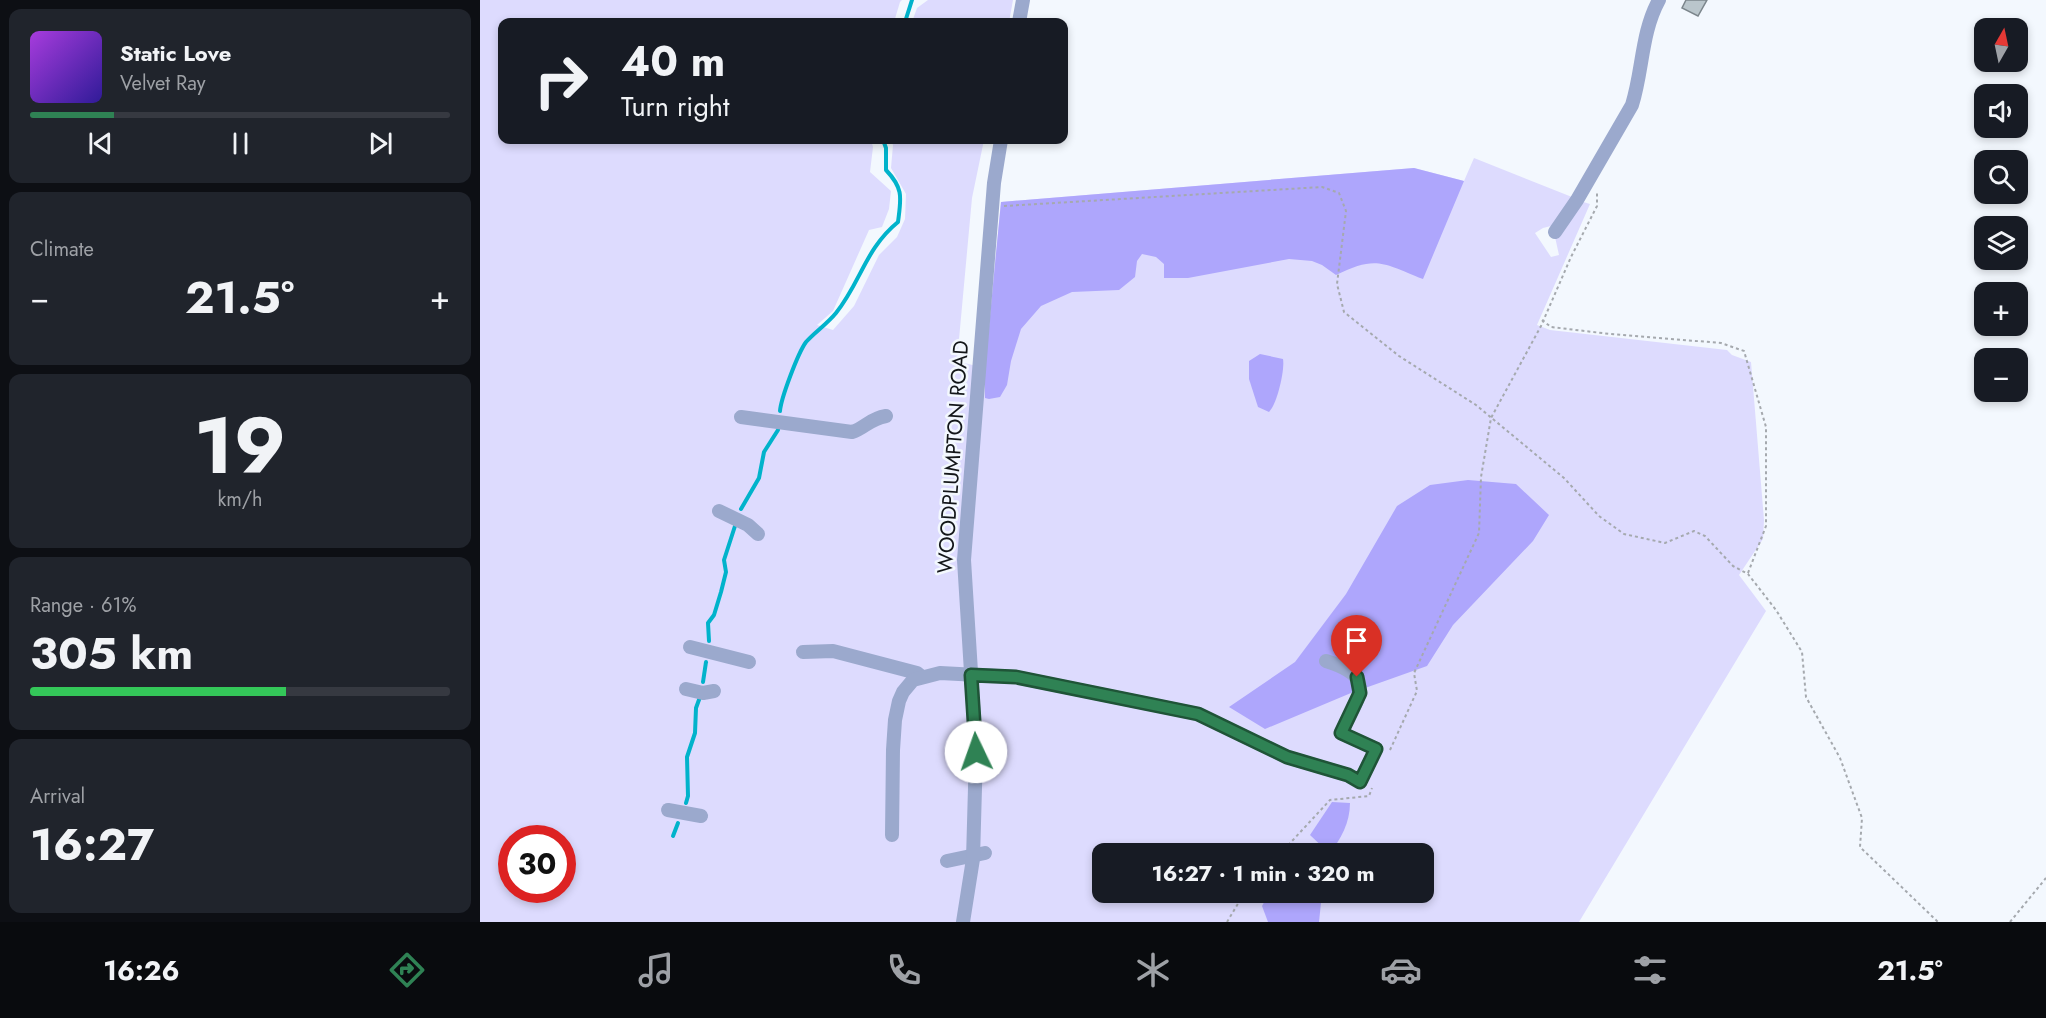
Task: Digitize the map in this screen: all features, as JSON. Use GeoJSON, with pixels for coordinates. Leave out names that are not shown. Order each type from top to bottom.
{"type":"FeatureCollection","features":[{"type":"Feature","properties":{"kind":"street"},"geometry":{"type":"LineString","coordinates":[[1020,18],[1023,0]]}},
{"type":"Feature","properties":{"kind":"street"},"geometry":{"type":"LineString","coordinates":[[1555,232],[1577,200],[1632,105],[1644,44],[1659,0]]}},
{"type":"Feature","properties":{"kind":"street","name":"WOODPLUMPTON ROAD"},"geometry":{"type":"LineString","coordinates":[[963,922],[979,854],[976,752],[964,560],[992,206],[1000,144]]}},
{"type":"Feature","properties":{"kind":"street"},"geometry":{"type":"LineString","coordinates":[[741,417],[852,432],[872,419],[886,416]]}},
{"type":"Feature","properties":{"kind":"street"},"geometry":{"type":"LineString","coordinates":[[719,511],[748,525],[758,534]]}},
{"type":"Feature","properties":{"kind":"street"},"geometry":{"type":"LineString","coordinates":[[690,647],[749,662]]}},
{"type":"Feature","properties":{"kind":"street"},"geometry":{"type":"LineString","coordinates":[[803,652],[833,651],[917,673],[922,677]]}},
{"type":"Feature","properties":{"kind":"street"},"geometry":{"type":"LineString","coordinates":[[892,835],[895,720],[903,692],[913,680],[940,673],[1016,677],[1198,714],[1287,757],[1348,775],[1360,782],[1376,749],[1341,733],[1360,693],[1357,677],[1344,667],[1326,662]]}},
{"type":"Feature","properties":{"kind":"street"},"geometry":{"type":"LineString","coordinates":[[686,689],[704,693],[714,692]]}},
{"type":"Feature","properties":{"kind":"street"},"geometry":{"type":"LineString","coordinates":[[668,810],[701,816]]}},
{"type":"Feature","properties":{"kind":"street"},"geometry":{"type":"LineString","coordinates":[[947,861],[979,854]]}},
{"type":"Feature","properties":{"kind":"path"},"geometry":{"type":"LineString","coordinates":[[1388,754],[1417,692],[1414,673],[1479,533],[1480,477],[1491,418],[1541,326],[1597,206],[1598,164]]}},
{"type":"Feature","properties":{"kind":"path"},"geometry":{"type":"LineString","coordinates":[[992,206],[1322,187],[1339,193],[1346,211],[1337,284],[1344,312],[1399,356],[1476,405],[1564,478],[1599,516],[1624,534],[1665,543],[1694,531],[1705,536],[1733,566],[1748,574],[1776,610],[1802,652],[1806,697],[1840,758],[1862,818],[1860,848],[1938,922]]}},
{"type":"Feature","properties":{"kind":"path"},"geometry":{"type":"LineString","coordinates":[[1542,320],[1551,327],[1721,343],[1744,351],[1766,427],[1766,526],[1748,574]]}},
{"type":"Feature","properties":{"kind":"path"},"geometry":{"type":"LineString","coordinates":[[1290,843],[1330,800],[1369,796],[1373,785]]}},
{"type":"Feature","properties":{"kind":"path"},"geometry":{"type":"LineString","coordinates":[[2010,922],[2046,878]]}},
{"type":"Feature","properties":{"kind":"path"},"geometry":{"type":"LineString","coordinates":[[1227,922],[1238,903]]}},
{"type":"Feature","properties":{"kind":"shaded area"},"geometry":{"type":"Polygon","coordinates":[[[480,0],[902,0],[895,18],[498,18],[498,144],[872,144],[870,172],[891,191],[889,209],[882,227],[869,230],[833,311],[817,325],[833,330],[854,306],[879,255],[897,237],[905,219],[906,194],[891,168],[893,144],[983,144],[972,198],[957,361],[984,368],[1001,202],[1414,168],[1464,181],[1474,158],[1572,197],[1555,225],[1535,233],[1551,257],[1559,255],[1555,237],[1580,201],[1590,204],[1537,325],[1550,330],[1727,350],[1732,355],[1751,362],[1764,520],[1763,539],[1739,575],[1766,611],[1579,922],[480,922],[480,0]]]}},
{"type":"Feature","properties":{"kind":"shaded area"},"geometry":{"type":"Polygon","coordinates":[[[928,0],[1013,0],[1010,18],[913,18],[917,8],[928,0]]]}},
{"type":"Feature","properties":{"kind":"shaded area"},"geometry":{"type":"Polygon","coordinates":[[[1414,168],[1464,181],[1423,279],[1388,265],[1371,263],[1336,275],[1312,261],[1289,259],[1188,278],[1164,278],[1164,264],[1156,257],[1142,254],[1137,261],[1135,277],[1119,290],[1072,292],[1041,306],[1021,329],[1011,361],[1007,385],[1000,397],[985,398],[985,368],[1001,202],[1414,168]]]}},
{"type":"Feature","properties":{"kind":"shaded area"},"geometry":{"type":"Polygon","coordinates":[[[1260,354],[1283,359],[1280,387],[1269,412],[1258,407],[1249,379],[1249,361],[1260,354]]]}},
{"type":"Feature","properties":{"kind":"shaded area"},"geometry":{"type":"Polygon","coordinates":[[[1468,480],[1516,484],[1549,515],[1533,541],[1453,625],[1427,666],[1351,693],[1265,729],[1229,707],[1295,662],[1346,594],[1397,506],[1430,485],[1468,480]]]}},
{"type":"Feature","properties":{"kind":"shaded area"},"geometry":{"type":"Polygon","coordinates":[[[1332,802],[1350,803],[1344,830],[1336,843],[1318,843],[1310,835],[1332,802]]]}},
{"type":"Feature","properties":{"kind":"shaded area"},"geometry":{"type":"Polygon","coordinates":[[[1264,903],[1321,903],[1319,922],[1268,922],[1262,906],[1264,903]]]}},
{"type":"Feature","properties":{"kind":"building"},"geometry":{"type":"Polygon","coordinates":[[[1686,0],[1707,0],[1698,16],[1682,8],[1686,0]]]}},
{"type":"Feature","properties":{"kind":"waterway"},"geometry":{"type":"LineString","coordinates":[[906,18],[912,0]]}},
{"type":"Feature","properties":{"kind":"waterway"},"geometry":{"type":"LineString","coordinates":[[780,411],[790,376],[806,342],[836,313],[852,290],[870,254],[898,222],[900,194],[896,183],[886,170],[884,144]]}},
{"type":"Feature","properties":{"kind":"waterway"},"geometry":{"type":"LineString","coordinates":[[741,509],[759,478],[764,452],[778,430]]}},
{"type":"Feature","properties":{"kind":"waterway"},"geometry":{"type":"LineString","coordinates":[[709,641],[708,623],[714,615],[721,592],[726,572],[724,560],[735,526]]}},
{"type":"Feature","properties":{"kind":"waterway"},"geometry":{"type":"LineString","coordinates":[[703,682],[706,662]]}},
{"type":"Feature","properties":{"kind":"waterway"},"geometry":{"type":"LineString","coordinates":[[686,803],[688,796],[687,757],[695,733],[696,708],[700,697]]}},
{"type":"Feature","properties":{"kind":"waterway"},"geometry":{"type":"LineString","coordinates":[[673,836],[678,823]]}},
{"type":"Feature","properties":{"kind":"route"},"geometry":{"type":"LineString","coordinates":[[976,752],[971,675],[1016,677],[1198,714],[1287,757],[1348,775],[1360,782],[1376,749],[1341,733],[1360,693],[1357,677]]}}]}
